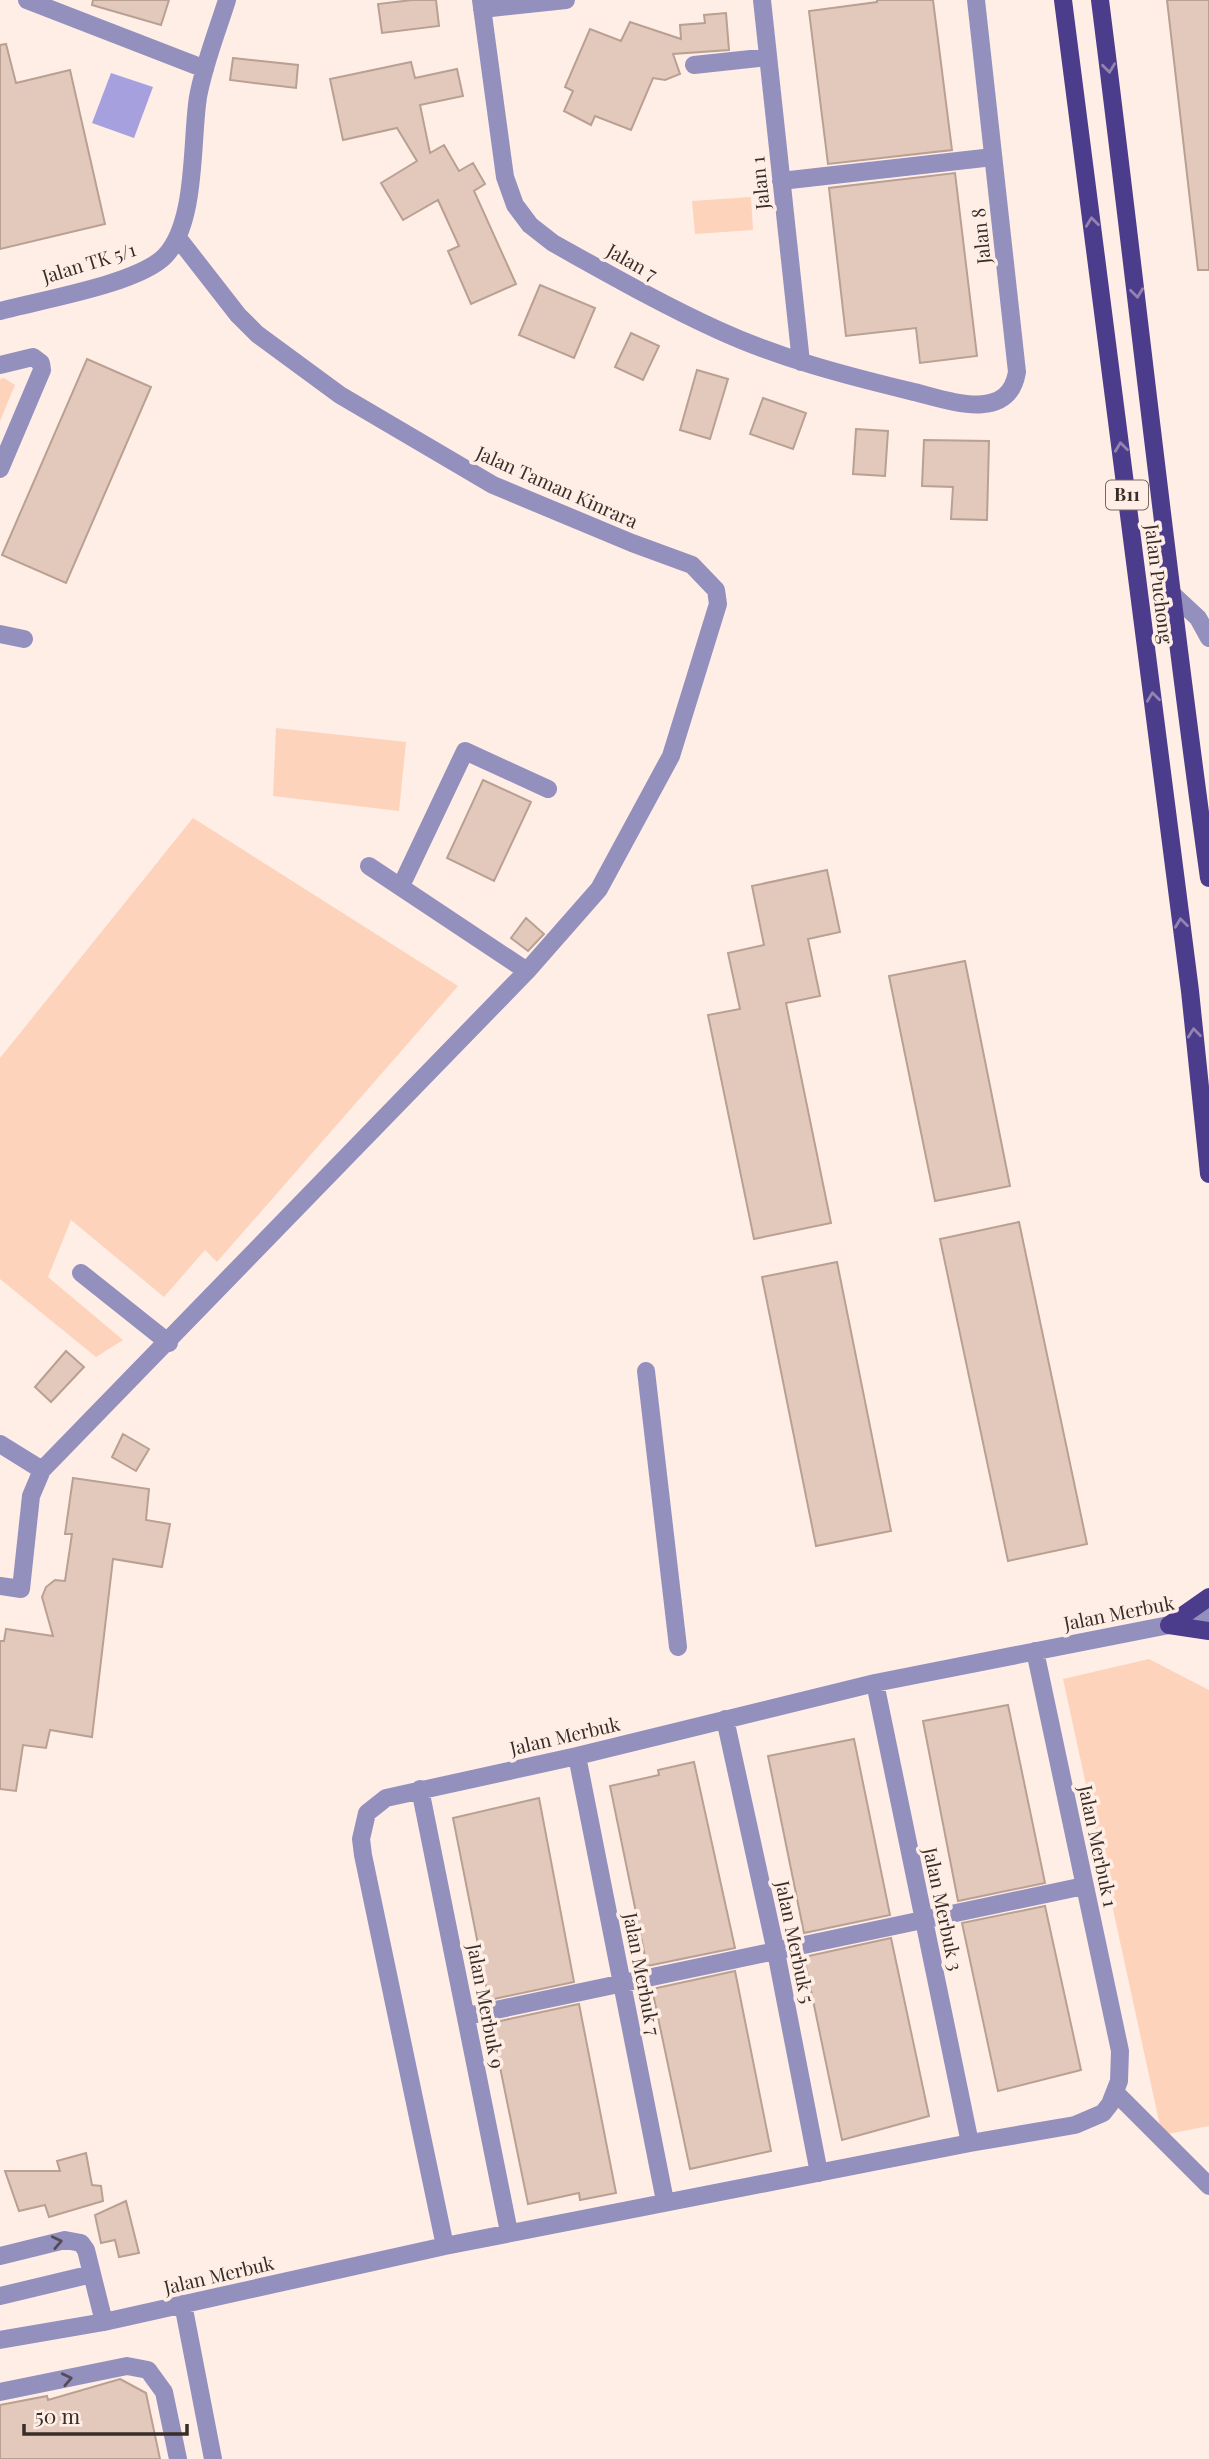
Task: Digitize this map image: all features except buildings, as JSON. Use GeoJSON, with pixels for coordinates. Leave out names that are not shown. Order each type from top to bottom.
{"type":"FeatureCollection","features":[{"type":"Feature","properties":{"kind":"main road","name":"Jalan Puchong"},"geometry":{"type":"LineString","coordinates":[[1063,0],[1190,991],[1209,1174]]}},
{"type":"Feature","properties":{"kind":"main road","name":"Jalan Puchong"},"geometry":{"type":"LineString","coordinates":[[1100,0],[1148,380],[1169,590],[1209,878]]}},
{"type":"Feature","properties":{"kind":"main road"},"geometry":{"type":"LineString","coordinates":[[1169,1625],[1209,1597]]}},
{"type":"Feature","properties":{"kind":"main road"},"geometry":{"type":"LineString","coordinates":[[1169,1625],[1209,1631]]}},
{"type":"Feature","properties":{"kind":"street"},"geometry":{"type":"LineString","coordinates":[[27,0],[205,69]]}},
{"type":"Feature","properties":{"kind":"street"},"geometry":{"type":"LineString","coordinates":[[178,238],[187,203],[199,95],[226,0]]}},
{"type":"Feature","properties":{"kind":"street"},"geometry":{"type":"LineString","coordinates":[[481,4],[565,0]]}},
{"type":"Feature","properties":{"kind":"street","name":"Jalan 1"},"geometry":{"type":"LineString","coordinates":[[762,0],[801,362]]}},
{"type":"Feature","properties":{"kind":"street","name":"Jalan 8"},"geometry":{"type":"LineString","coordinates":[[941,398],[988,405],[1004,399],[1014,388],[1015,359],[976,0]]}},
{"type":"Feature","properties":{"kind":"street","name":"Jalan 7"},"geometry":{"type":"LineString","coordinates":[[481,4],[505,177],[515,205],[530,225],[553,243],[719,331],[801,362],[941,398]]}},
{"type":"Feature","properties":{"kind":"street"},"geometry":{"type":"LineString","coordinates":[[694,65],[768,57]]}},
{"type":"Feature","properties":{"kind":"street"},"geometry":{"type":"LineString","coordinates":[[781,181],[993,157]]}},
{"type":"Feature","properties":{"kind":"street","name":"Jalan TK 5/1"},"geometry":{"type":"LineString","coordinates":[[0,311],[115,281],[148,268],[165,257],[178,238]]}},
{"type":"Feature","properties":{"kind":"street","name":"Jalan Taman Kinrara"},"geometry":{"type":"LineString","coordinates":[[42,1471],[527,971],[599,889],[670,755],[715,618],[716,590],[692,565],[493,485],[340,395],[257,334],[238,315],[178,238]]}},
{"type":"Feature","properties":{"kind":"street"},"geometry":{"type":"LineString","coordinates":[[0,365],[33,357],[41,363],[42,369],[0,469]]}},
{"type":"Feature","properties":{"kind":"street"},"geometry":{"type":"LineString","coordinates":[[1169,590],[1198,618],[1209,638]]}},
{"type":"Feature","properties":{"kind":"street"},"geometry":{"type":"LineString","coordinates":[[0,634],[24,639]]}},
{"type":"Feature","properties":{"kind":"street"},"geometry":{"type":"LineString","coordinates":[[401,886],[466,751],[548,789]]}},
{"type":"Feature","properties":{"kind":"street"},"geometry":{"type":"LineString","coordinates":[[369,866],[527,971]]}},
{"type":"Feature","properties":{"kind":"street"},"geometry":{"type":"LineString","coordinates":[[81,1273],[169,1343]]}},
{"type":"Feature","properties":{"kind":"street"},"geometry":{"type":"LineString","coordinates":[[646,1371],[678,1647]]}},
{"type":"Feature","properties":{"kind":"street"},"geometry":{"type":"LineString","coordinates":[[0,1444],[42,1471],[31,1496],[21,1589],[0,1586]]}},
{"type":"Feature","properties":{"kind":"street","name":"Jalan Merbuk"},"geometry":{"type":"LineString","coordinates":[[445,2246],[361,1839],[367,1813],[376,1803],[420,1788],[577,1756],[875,1683],[1209,1617]]}},
{"type":"Feature","properties":{"kind":"street","name":"Jalan Merbuk 1"},"geometry":{"type":"LineString","coordinates":[[1035,1651],[1120,2051],[1116,2094]]}},
{"type":"Feature","properties":{"kind":"street","name":"Jalan Merbuk 3"},"geometry":{"type":"LineString","coordinates":[[875,1683],[970,2143]]}},
{"type":"Feature","properties":{"kind":"street","name":"Jalan Merbuk 5"},"geometry":{"type":"LineString","coordinates":[[725,1720],[776,1952],[820,2173]]}},
{"type":"Feature","properties":{"kind":"street","name":"Jalan Merbuk 7"},"geometry":{"type":"LineString","coordinates":[[577,1756],[665,2202]]}},
{"type":"Feature","properties":{"kind":"street","name":"Jalan Merbuk 9"},"geometry":{"type":"LineString","coordinates":[[420,1788],[509,2232]]}},
{"type":"Feature","properties":{"kind":"street"},"geometry":{"type":"LineString","coordinates":[[467,2016],[1084,1886]]}},
{"type":"Feature","properties":{"kind":"street"},"geometry":{"type":"LineString","coordinates":[[1116,2094],[1209,2186]]}},
{"type":"Feature","properties":{"kind":"street","name":"Jalan Merbuk"},"geometry":{"type":"LineString","coordinates":[[0,2340],[104,2322],[509,2232],[970,2143],[1075,2126],[1103,2113],[1116,2094]]}},
{"type":"Feature","properties":{"kind":"street"},"geometry":{"type":"LineString","coordinates":[[0,2256],[74,2240],[81,2242],[86,2250],[104,2322]]}},
{"type":"Feature","properties":{"kind":"street"},"geometry":{"type":"LineString","coordinates":[[0,2296],[92,2274]]}},
{"type":"Feature","properties":{"kind":"street"},"geometry":{"type":"LineString","coordinates":[[183,2304],[213,2459]]}},
{"type":"Feature","properties":{"kind":"street"},"geometry":{"type":"LineString","coordinates":[[0,2392],[127,2366],[148,2370],[164,2392],[178,2459]]}},
{"type":"Feature","properties":{"kind":"shaded area"},"geometry":{"type":"Polygon","coordinates":[[[111,73],[153,87],[134,138],[92,123],[111,73]]]}},
{"type":"Feature","properties":{"kind":"shaded area"},"geometry":{"type":"Polygon","coordinates":[[[751,197],[753,230],[695,234],[692,201],[751,197]]]}},
{"type":"Feature","properties":{"kind":"shaded area"},"geometry":{"type":"Polygon","coordinates":[[[4,378],[15,385],[0,421],[0,379],[4,378]]]}},
{"type":"Feature","properties":{"kind":"shaded area"},"geometry":{"type":"Polygon","coordinates":[[[276,728],[406,742],[399,811],[273,796],[276,728]]]}},
{"type":"Feature","properties":{"kind":"shaded area"},"geometry":{"type":"Polygon","coordinates":[[[193,818],[458,986],[217,1262],[205,1250],[164,1297],[71,1220],[48,1277],[123,1340],[96,1357],[0,1279],[0,1058],[193,818]]]}},
{"type":"Feature","properties":{"kind":"shaded area"},"geometry":{"type":"Polygon","coordinates":[[[1149,1659],[1209,1690],[1209,2126],[1162,2135],[1063,1679],[1149,1659]]]}}]}
